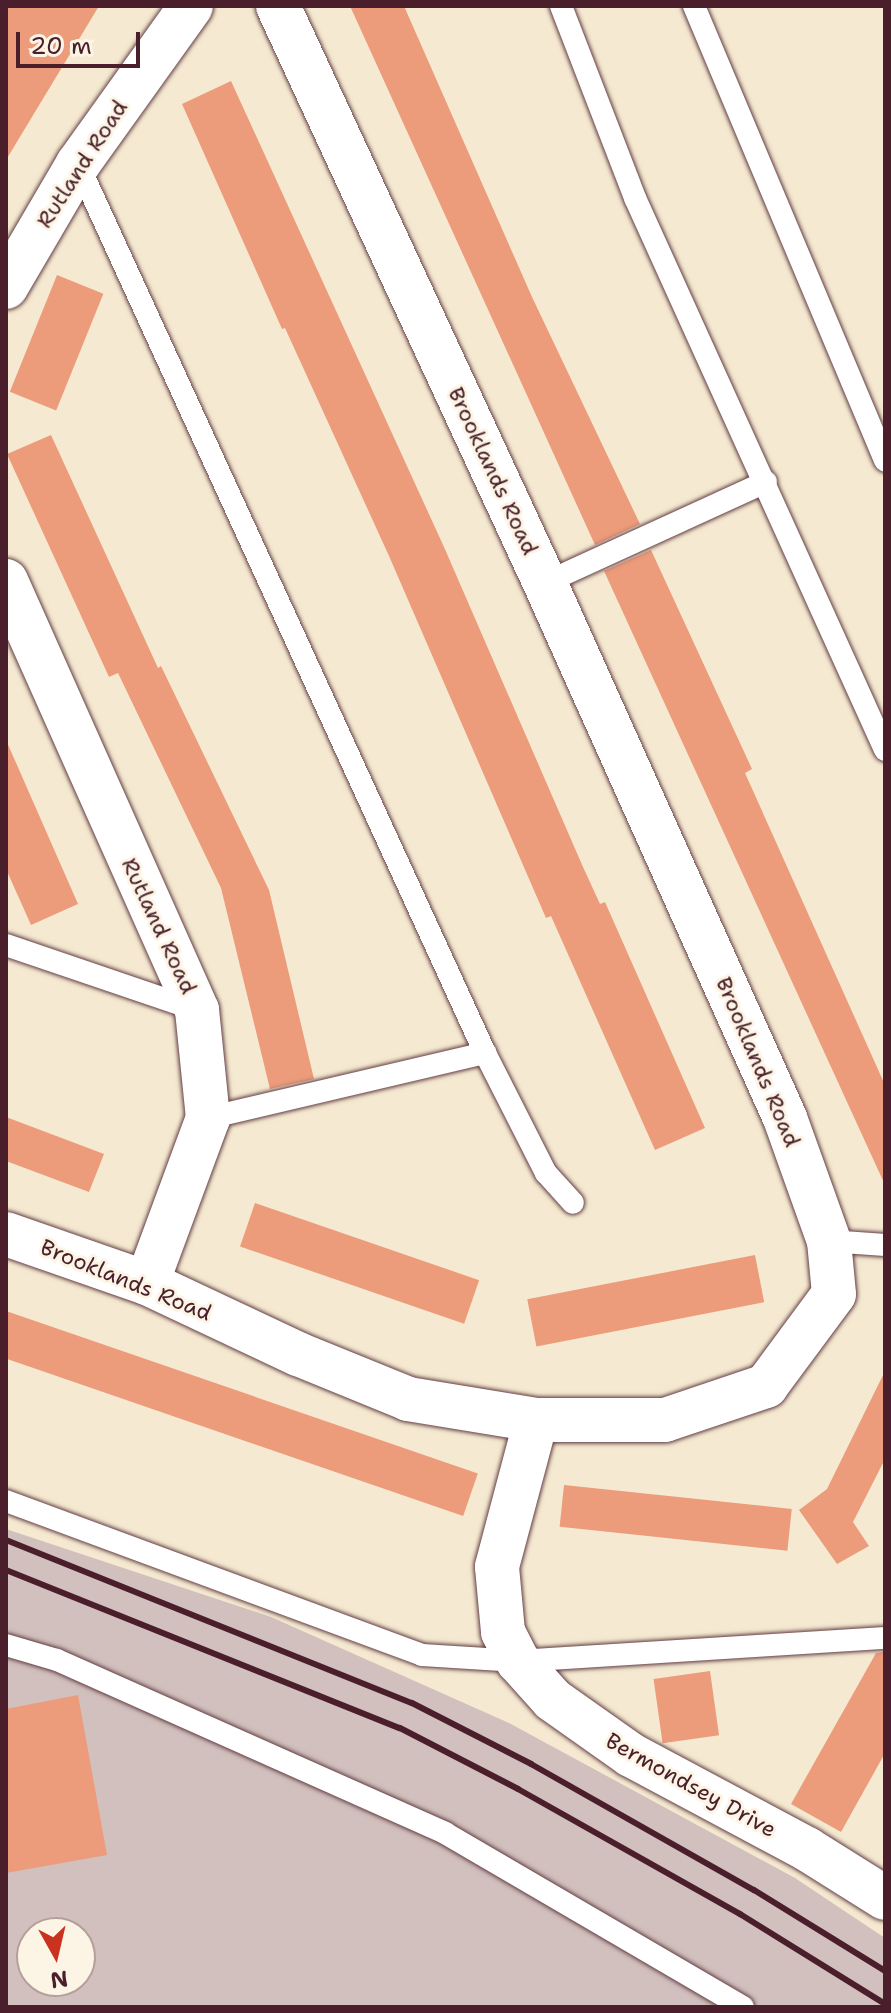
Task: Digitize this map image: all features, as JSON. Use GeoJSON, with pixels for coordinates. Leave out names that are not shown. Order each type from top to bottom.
{"type":"FeatureCollection","features":[{"type":"Feature","properties":{"kind":"street","name":"Rutland Road"},"geometry":{"type":"LineString","coordinates":[[6,287],[78,164],[191,6]]}},
{"type":"Feature","properties":{"kind":"street","name":"Brooklands Road"},"geometry":{"type":"LineString","coordinates":[[6,1234],[147,1283],[298,1354],[408,1399],[536,1420],[665,1420],[766,1386],[834,1294],[829,1241],[785,1118],[545,583],[278,6]]}},
{"type":"Feature","properties":{"kind":"street","name":"Rutland Road"},"geometry":{"type":"LineString","coordinates":[[6,581],[197,1010],[208,1118],[147,1283]]}},
{"type":"Feature","properties":{"kind":"street","name":"Bermondsey Drive"},"geometry":{"type":"LineString","coordinates":[[536,1420],[497,1567],[503,1632],[518,1661],[553,1700],[631,1755],[883,1893]]}},
{"type":"Feature","properties":{"kind":"lane"},"geometry":{"type":"LineString","coordinates":[[561,6],[635,198],[885,750]]}},
{"type":"Feature","properties":{"kind":"lane"},"geometry":{"type":"LineString","coordinates":[[694,6],[885,460]]}},
{"type":"Feature","properties":{"kind":"lane"},"geometry":{"type":"LineString","coordinates":[[78,164],[485,1053],[546,1173],[573,1203]]}},
{"type":"Feature","properties":{"kind":"lane"},"geometry":{"type":"LineString","coordinates":[[545,583],[766,482]]}},
{"type":"Feature","properties":{"kind":"lane"},"geometry":{"type":"LineString","coordinates":[[6,945],[197,1010]]}},
{"type":"Feature","properties":{"kind":"lane"},"geometry":{"type":"LineString","coordinates":[[208,1118],[485,1053]]}},
{"type":"Feature","properties":{"kind":"lane"},"geometry":{"type":"LineString","coordinates":[[829,1241],[885,1245]]}},
{"type":"Feature","properties":{"kind":"lane"},"geometry":{"type":"LineString","coordinates":[[6,1501],[422,1655],[518,1661],[885,1638]]}},
{"type":"Feature","properties":{"kind":"lane"},"geometry":{"type":"LineString","coordinates":[[6,1645],[57,1660],[445,1833],[743,2007]]}},
{"type":"Feature","properties":{"kind":"shaded area"},"geometry":{"type":"Polygon","coordinates":[[[6,1529],[271,1617],[509,1723],[795,1878],[885,1938],[885,2007],[6,2007],[6,1529]]]}},
{"type":"Feature","properties":{"kind":"building"},"geometry":{"type":"Polygon","coordinates":[[[6,6],[99,6],[6,160],[6,6]]]}},
{"type":"Feature","properties":{"kind":"building"},"geometry":{"type":"Polygon","coordinates":[[[350,6],[404,6],[532,297],[640,524],[595,545],[350,6]]]}},
{"type":"Feature","properties":{"kind":"building"},"geometry":{"type":"Polygon","coordinates":[[[231,81],[444,547],[583,867],[600,904],[605,902],[705,1128],[655,1150],[551,916],[546,918],[389,556],[285,328],[282,329],[182,104],[231,81]]]}},
{"type":"Feature","properties":{"kind":"building"},"geometry":{"type":"Polygon","coordinates":[[[57,275],[103,294],[56,411],[10,392],[57,275]]]}},
{"type":"Feature","properties":{"kind":"building"},"geometry":{"type":"Polygon","coordinates":[[[51,435],[158,668],[161,666],[269,890],[314,1079],[270,1089],[221,888],[118,673],[109,677],[7,454],[51,435]]]}},
{"type":"Feature","properties":{"kind":"building"},"geometry":{"type":"Polygon","coordinates":[[[651,550],[752,769],[745,773],[885,1085],[885,1185],[604,571],[651,550]]]}},
{"type":"Feature","properties":{"kind":"building"},"geometry":{"type":"Polygon","coordinates":[[[6,740],[78,904],[31,925],[6,869],[6,740]]]}},
{"type":"Feature","properties":{"kind":"building"},"geometry":{"type":"Polygon","coordinates":[[[6,1117],[104,1154],[89,1192],[6,1161],[6,1117]]]}},
{"type":"Feature","properties":{"kind":"building"},"geometry":{"type":"Polygon","coordinates":[[[255,1203],[479,1280],[464,1324],[240,1246],[255,1203]]]}},
{"type":"Feature","properties":{"kind":"building"},"geometry":{"type":"Polygon","coordinates":[[[755,1255],[764,1302],[536,1346],[527,1299],[755,1255]]]}},
{"type":"Feature","properties":{"kind":"building"},"geometry":{"type":"Polygon","coordinates":[[[6,1311],[478,1473],[463,1516],[6,1359],[6,1311]]]}},
{"type":"Feature","properties":{"kind":"building"},"geometry":{"type":"Polygon","coordinates":[[[885,1371],[885,1459],[853,1522],[869,1546],[837,1564],[799,1510],[827,1489],[885,1371]]]}},
{"type":"Feature","properties":{"kind":"building"},"geometry":{"type":"Polygon","coordinates":[[[564,1485],[792,1509],[787,1551],[560,1527],[564,1485]]]}},
{"type":"Feature","properties":{"kind":"building"},"geometry":{"type":"Polygon","coordinates":[[[885,1652],[885,1753],[841,1832],[791,1804],[876,1653],[885,1652]]]}},
{"type":"Feature","properties":{"kind":"building"},"geometry":{"type":"Polygon","coordinates":[[[710,1671],[719,1735],[663,1743],[654,1679],[710,1671]]]}},
{"type":"Feature","properties":{"kind":"building"},"geometry":{"type":"Polygon","coordinates":[[[78,1695],[107,1855],[6,1873],[6,1709],[78,1695]]]}},
{"type":"Feature","properties":{"kind":"railway"},"geometry":{"type":"LineString","coordinates":[[6,1540],[412,1703],[531,1764],[754,1890],[885,1971]]}},
{"type":"Feature","properties":{"kind":"railway"},"geometry":{"type":"LineString","coordinates":[[6,1570],[400,1728],[518,1789],[740,1914],[885,2004]]}}]}
